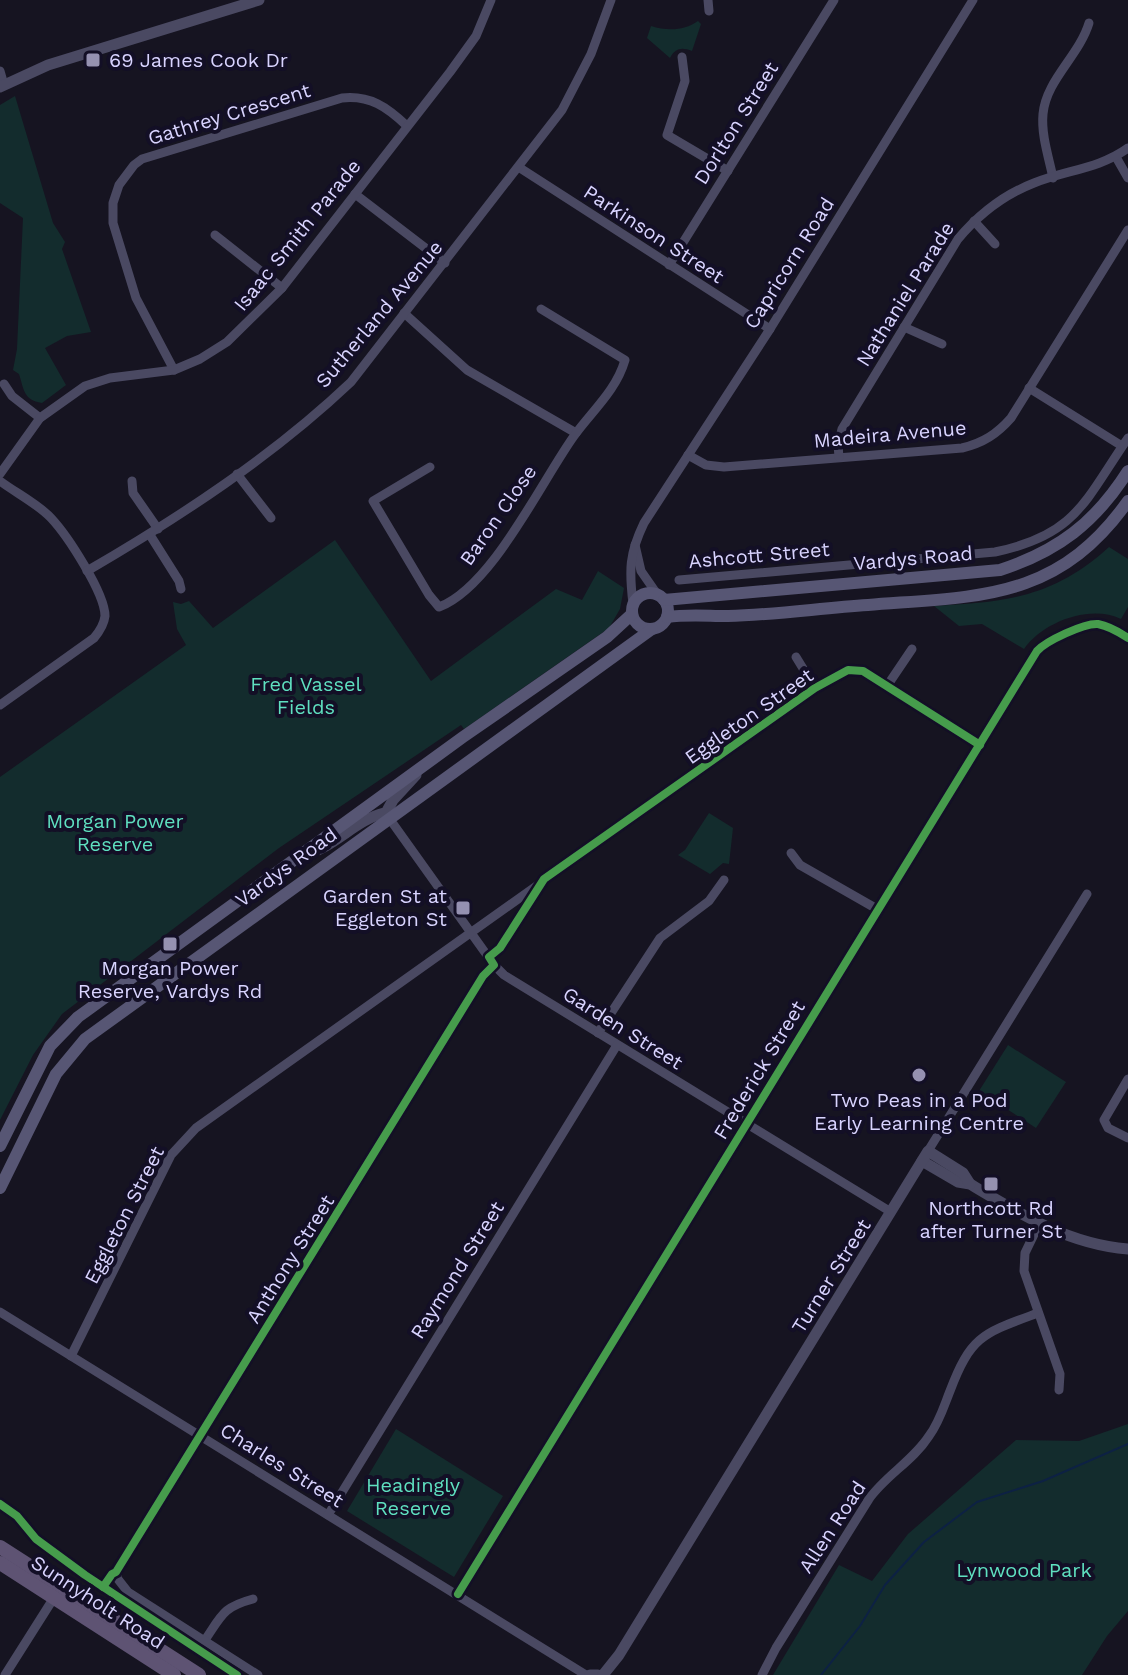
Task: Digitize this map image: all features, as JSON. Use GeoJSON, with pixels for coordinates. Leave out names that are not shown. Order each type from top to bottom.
{"type":"FeatureCollection","features":[{"type":"Feature","properties":{"kind":"main road","name":"Vardys Road"},"geometry":{"type":"LineString","coordinates":[[660,597],[1000,570],[1033,559],[1061,544],[1095,514],[1128,471]]}},
{"type":"Feature","properties":{"kind":"main road","name":"Vardys Road"},"geometry":{"type":"LineString","coordinates":[[667,617],[688,614],[727,616],[923,600],[1008,589],[1052,572],[1086,550],[1128,501]]}},
{"type":"Feature","properties":{"kind":"main road"},"geometry":{"type":"LineString","coordinates":[[640,595],[660,597],[668,608],[667,617],[660,626],[652,629],[641,627],[632,609],[640,595]]}},
{"type":"Feature","properties":{"kind":"main road","name":"Vardys Road"},"geometry":{"type":"LineString","coordinates":[[0,1146],[43,1057],[67,1027],[429,762],[607,637],[632,609]]}},
{"type":"Feature","properties":{"kind":"main road","name":"Vardys Road"},"geometry":{"type":"LineString","coordinates":[[0,1188],[56,1074],[85,1039],[652,629]]}},
{"type":"Feature","properties":{"kind":"main road","name":"Sunnyholt Road"},"geometry":{"type":"LineString","coordinates":[[0,1547],[57,1592],[174,1675]]}},
{"type":"Feature","properties":{"kind":"main road","name":"Sunnyholt Road"},"geometry":{"type":"LineString","coordinates":[[0,1563],[57,1592],[199,1675]]}},
{"type":"Feature","properties":{"kind":"street"},"geometry":{"type":"LineString","coordinates":[[0,71],[2,86],[60,61],[259,0]]}},
{"type":"Feature","properties":{"kind":"street","name":"Isaac Smith Parade"},"geometry":{"type":"LineString","coordinates":[[0,474],[40,418],[76,391],[98,381],[174,370],[200,359],[227,342],[282,288],[471,44],[491,0]]}},
{"type":"Feature","properties":{"kind":"street","name":"Sutherland Avenue"},"geometry":{"type":"LineString","coordinates":[[87,571],[154,532],[237,474],[351,382],[520,168],[576,89],[611,0]]}},
{"type":"Feature","properties":{"kind":"street"},"geometry":{"type":"LineString","coordinates":[[708,0],[709,11]]}},
{"type":"Feature","properties":{"kind":"street","name":"Dorlton Street"},"geometry":{"type":"LineString","coordinates":[[669,265],[834,0]]}},
{"type":"Feature","properties":{"kind":"street","name":"Capricorn Road"},"geometry":{"type":"LineString","coordinates":[[632,609],[629,570],[644,523],[770,329],[973,0]]}},
{"type":"Feature","properties":{"kind":"street"},"geometry":{"type":"LineString","coordinates":[[1053,178],[1043,111],[1047,96],[1089,23]]}},
{"type":"Feature","properties":{"kind":"street"},"geometry":{"type":"LineString","coordinates":[[682,57],[685,81],[667,135],[728,171]]}},
{"type":"Feature","properties":{"kind":"street","name":"Gathrey Crescent"},"geometry":{"type":"LineString","coordinates":[[174,370],[136,298],[113,223],[115,193],[134,165],[142,159],[342,98],[377,102],[407,126]]}},
{"type":"Feature","properties":{"kind":"street","name":"Nathaniel Parade"},"geometry":{"type":"LineString","coordinates":[[839,457],[842,429],[958,239],[974,221],[997,202],[1024,187],[1096,166],[1128,148]]}},
{"type":"Feature","properties":{"kind":"street"},"geometry":{"type":"LineString","coordinates":[[1116,157],[1128,178]]}},
{"type":"Feature","properties":{"kind":"street","name":"Parkinson Street"},"geometry":{"type":"LineString","coordinates":[[520,168],[770,329]]}},
{"type":"Feature","properties":{"kind":"street"},"geometry":{"type":"LineString","coordinates":[[355,194],[445,263]]}},
{"type":"Feature","properties":{"kind":"street"},"geometry":{"type":"LineString","coordinates":[[974,221],[995,244]]}},
{"type":"Feature","properties":{"kind":"street","name":"Madeira Avenue"},"geometry":{"type":"LineString","coordinates":[[688,455],[706,465],[724,467],[962,448],[981,442],[1003,428],[1128,230]]}},
{"type":"Feature","properties":{"kind":"street"},"geometry":{"type":"LineString","coordinates":[[215,235],[282,288]]}},
{"type":"Feature","properties":{"kind":"street"},"geometry":{"type":"LineString","coordinates":[[404,313],[467,370],[576,433],[604,400],[621,373],[625,360],[541,309]]}},
{"type":"Feature","properties":{"kind":"street"},"geometry":{"type":"LineString","coordinates":[[904,327],[942,344]]}},
{"type":"Feature","properties":{"kind":"street"},"geometry":{"type":"LineString","coordinates":[[4,384],[12,396],[40,418]]}},
{"type":"Feature","properties":{"kind":"street"},"geometry":{"type":"LineString","coordinates":[[1029,388],[1125,442]]}},
{"type":"Feature","properties":{"kind":"street","name":"Baron Close"},"geometry":{"type":"LineString","coordinates":[[430,467],[373,501],[439,607],[449,604],[483,573],[576,433]]}},
{"type":"Feature","properties":{"kind":"street","name":"Ashcott Street"},"geometry":{"type":"LineString","coordinates":[[679,580],[995,552],[1021,546],[1048,534],[1082,507],[1125,442]]}},
{"type":"Feature","properties":{"kind":"street"},"geometry":{"type":"LineString","coordinates":[[237,474],[271,518]]}},
{"type":"Feature","properties":{"kind":"street"},"geometry":{"type":"LineString","coordinates":[[0,481],[50,517],[87,571],[101,597],[105,615],[98,633],[90,642],[0,705]]}},
{"type":"Feature","properties":{"kind":"street"},"geometry":{"type":"LineString","coordinates":[[132,481],[133,493],[181,589]]}},
{"type":"Feature","properties":{"kind":"street"},"geometry":{"type":"LineString","coordinates":[[635,545],[641,571],[660,597]]}},
{"type":"Feature","properties":{"kind":"street","name":"Frederick Street"},"geometry":{"type":"LineString","coordinates":[[458,1594],[1043,644],[1090,624],[1108,627],[1128,638]]}},
{"type":"Feature","properties":{"kind":"street"},"geometry":{"type":"LineString","coordinates":[[887,686],[912,649]]}},
{"type":"Feature","properties":{"kind":"street"},"geometry":{"type":"LineString","coordinates":[[796,657],[815,688]]}},
{"type":"Feature","properties":{"kind":"street","name":"Eggleton Street"},"geometry":{"type":"LineString","coordinates":[[71,1356],[171,1155],[196,1128],[815,688],[844,671],[855,669],[980,745]]}},
{"type":"Feature","properties":{"kind":"street"},"geometry":{"type":"LineString","coordinates":[[389,818],[387,811],[390,803],[429,762]]}},
{"type":"Feature","properties":{"kind":"street"},"geometry":{"type":"LineString","coordinates":[[301,855],[319,850],[373,816],[384,813],[389,818]]}},
{"type":"Feature","properties":{"kind":"street","name":"Garden Street"},"geometry":{"type":"LineString","coordinates":[[389,818],[492,961],[509,979],[891,1212]]}},
{"type":"Feature","properties":{"kind":"street"},"geometry":{"type":"LineString","coordinates":[[791,853],[800,865],[877,909]]}},
{"type":"Feature","properties":{"kind":"street","name":"Anthony Street"},"geometry":{"type":"LineString","coordinates":[[258,1675],[128,1592],[119,1583],[117,1568],[544,879]]}},
{"type":"Feature","properties":{"kind":"street"},"geometry":{"type":"LineString","coordinates":[[598,1033],[660,938],[709,901],[724,880]]}},
{"type":"Feature","properties":{"kind":"street","name":"Turner Street"},"geometry":{"type":"LineString","coordinates":[[601,1675],[619,1655],[1087,894]]}},
{"type":"Feature","properties":{"kind":"street","name":"Raymond Street"},"geometry":{"type":"LineString","coordinates":[[328,1515],[617,1045]]}},
{"type":"Feature","properties":{"kind":"street"},"geometry":{"type":"LineString","coordinates":[[1128,1079],[1104,1120],[1108,1128],[1128,1138]]}},
{"type":"Feature","properties":{"kind":"street"},"geometry":{"type":"LineString","coordinates":[[925,1156],[958,1182],[970,1184],[1039,1224],[1086,1242],[1128,1249]]}},
{"type":"Feature","properties":{"kind":"street"},"geometry":{"type":"LineString","coordinates":[[1039,1224],[1027,1248],[1024,1266],[1060,1374],[1059,1390]]}},
{"type":"Feature","properties":{"kind":"street","name":"Charles Street"},"geometry":{"type":"LineString","coordinates":[[0,1312],[588,1675]]}},
{"type":"Feature","properties":{"kind":"street","name":"Allen Road"},"geometry":{"type":"LineString","coordinates":[[762,1675],[869,1499],[932,1433],[965,1354],[989,1332],[1038,1313]]}},
{"type":"Feature","properties":{"kind":"street"},"geometry":{"type":"LineString","coordinates":[[5,1675],[57,1592]]}},
{"type":"Feature","properties":{"kind":"street"},"geometry":{"type":"LineString","coordinates":[[205,1640],[234,1604],[253,1599]]}},
{"type":"Feature","properties":{"kind":"street"},"geometry":{"type":"LineString","coordinates":[[588,1675],[601,1675]]}},
{"type":"Feature","properties":{"kind":"green space"},"geometry":{"type":"Polygon","coordinates":[[[698,21],[701,24],[692,51],[679,49],[670,58],[647,38],[651,26],[675,29],[698,21]]]}},
{"type":"Feature","properties":{"kind":"green space"},"geometry":{"type":"Polygon","coordinates":[[[15,96],[53,223],[65,242],[62,249],[91,332],[67,336],[45,348],[66,385],[42,403],[28,396],[19,374],[13,370],[17,349],[23,218],[0,203],[0,105],[15,96]]]}},
{"type":"Feature","properties":{"kind":"green space"},"geometry":{"type":"Polygon","coordinates":[[[335,540],[431,681],[556,589],[582,600],[598,571],[624,588],[620,609],[609,628],[464,729],[461,725],[279,848],[62,1014],[33,1055],[0,1120],[0,777],[186,645],[177,629],[173,602],[181,604],[189,601],[213,628],[335,540]]]}},
{"type":"Feature","properties":{"kind":"green space"},"geometry":{"type":"Polygon","coordinates":[[[1109,547],[1128,559],[1128,607],[1121,619],[1095,614],[1068,618],[1043,631],[1024,649],[982,624],[959,626],[934,606],[1006,599],[1048,587],[1088,564],[1109,547]]]}},
{"type":"Feature","properties":{"kind":"green space"},"geometry":{"type":"Polygon","coordinates":[[[709,813],[733,828],[729,864],[723,863],[710,874],[678,855],[685,850],[709,813]]]}},
{"type":"Feature","properties":{"kind":"green space"},"geometry":{"type":"Polygon","coordinates":[[[1008,1045],[1066,1082],[1036,1128],[979,1091],[1008,1045]]]}},
{"type":"Feature","properties":{"kind":"green space","name":"Lynwood Park"},"geometry":{"type":"Polygon","coordinates":[[[1128,1424],[1128,1611],[1107,1636],[1082,1675],[773,1675],[839,1565],[872,1581],[908,1534],[1016,1440],[1079,1441],[1128,1424]]]}},
{"type":"Feature","properties":{"kind":"green space","name":"Headingly Reserve"},"geometry":{"type":"Polygon","coordinates":[[[396,1429],[503,1496],[454,1577],[347,1511],[396,1429]]]}},
{"type":"Feature","properties":{"kind":"waterway"},"geometry":{"type":"LineString","coordinates":[[821,1675],[860,1626],[885,1585],[924,1542],[977,1502],[1043,1481],[1128,1444]]}},
{"type":"Feature","properties":{"kind":"cycle path"},"geometry":{"type":"LineString","coordinates":[[458,1594],[1037,651],[1066,633],[1092,624],[1106,626],[1128,638]]}},
{"type":"Feature","properties":{"kind":"cycle path"},"geometry":{"type":"LineString","coordinates":[[103,1587],[116,1572],[483,976],[494,965],[489,957],[500,948],[544,879],[815,688],[848,670],[863,671],[980,745]]}},
{"type":"Feature","properties":{"kind":"cycle path"},"geometry":{"type":"LineString","coordinates":[[0,1504],[17,1516],[36,1539],[85,1575],[237,1675]]}},
{"type":"Feature","properties":{"kind":"place","name":"69 James Cook Dr"},"geometry":{"type":"Point","coordinates":[93,60]}},
{"type":"Feature","properties":{"kind":"place","name":"Garden St at Eggleton St"},"geometry":{"type":"Point","coordinates":[463,908]}},
{"type":"Feature","properties":{"kind":"place","name":"Morgan Power Reserve, Vardys Rd"},"geometry":{"type":"Point","coordinates":[170,944]}},
{"type":"Feature","properties":{"kind":"place","name":"Two Peas in a Pod Early Learning Centre"},"geometry":{"type":"Point","coordinates":[919,1075]}},
{"type":"Feature","properties":{"kind":"place","name":"Northcott Rd after Turner St"},"geometry":{"type":"Point","coordinates":[991,1184]}},
{"type":"Feature","properties":{"kind":"park label","name":"Fred Vassel Fields"},"geometry":{"type":"Point","coordinates":[306,696]}},
{"type":"Feature","properties":{"kind":"park label","name":"Morgan Power Reserve"},"geometry":{"type":"Point","coordinates":[115,832]}}]}
